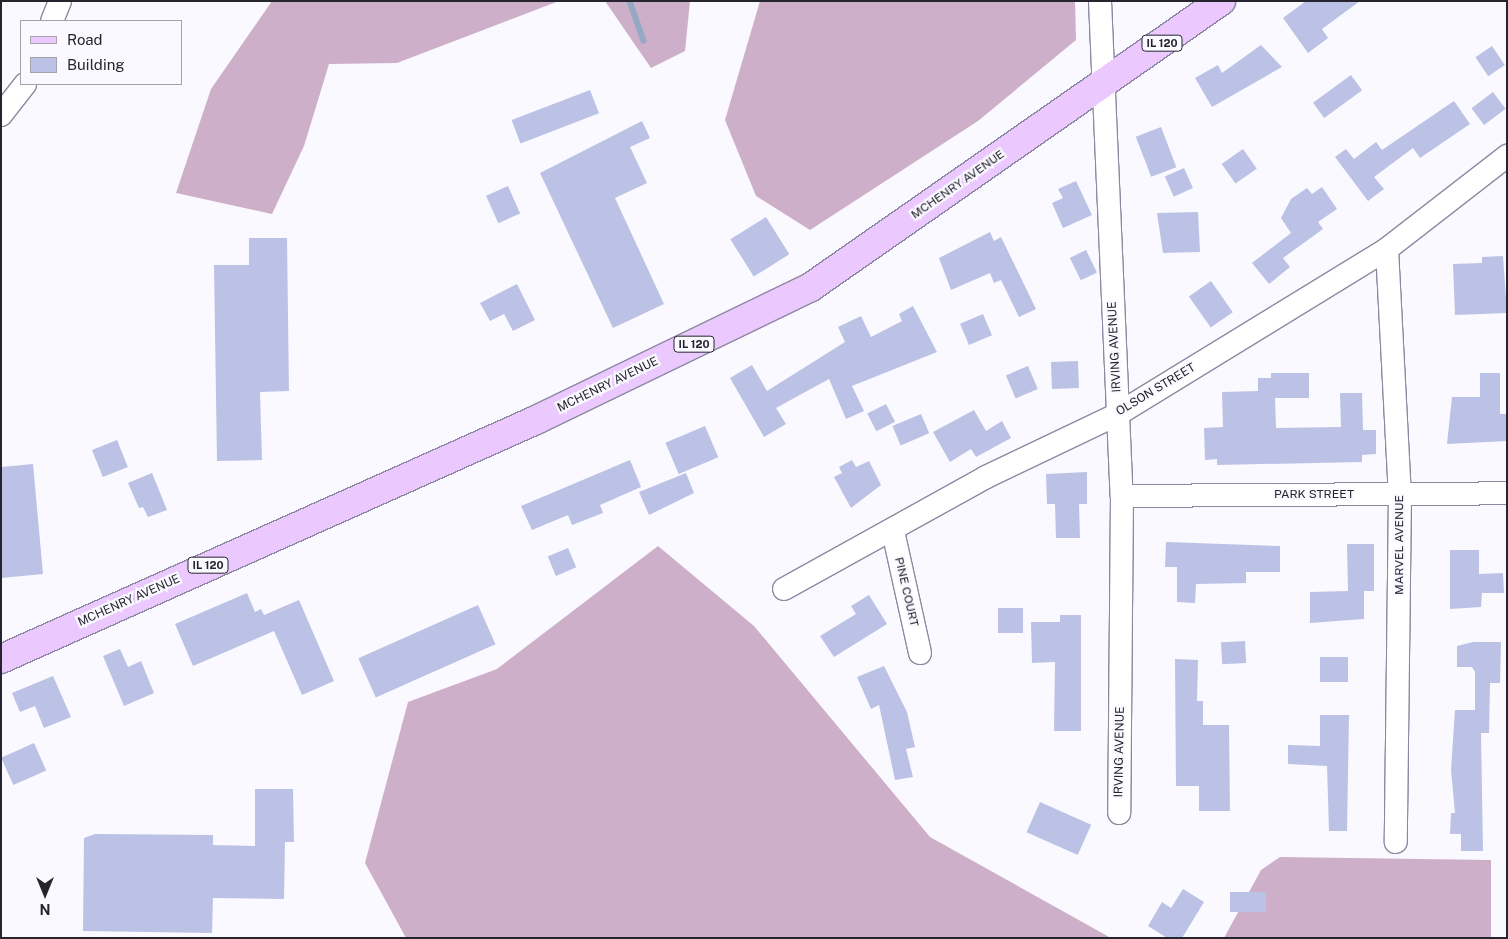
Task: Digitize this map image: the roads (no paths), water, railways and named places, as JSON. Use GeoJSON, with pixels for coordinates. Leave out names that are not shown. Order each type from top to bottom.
{"type":"FeatureCollection","features":[{"type":"Feature","properties":{"kind":"main road","name":"MCHENRY AVENUE"},"geometry":{"type":"LineString","coordinates":[[1,659],[536,420],[811,287],[1221,1]]}},
{"type":"Feature","properties":{"kind":"street"},"geometry":{"type":"LineString","coordinates":[[52,20],[60,1]]}},
{"type":"Feature","properties":{"kind":"street","name":"IRVING AVENUE"},"geometry":{"type":"LineString","coordinates":[[1100,1],[1122,496],[1119,813]]}},
{"type":"Feature","properties":{"kind":"street"},"geometry":{"type":"LineString","coordinates":[[1,115],[24,85]]}},
{"type":"Feature","properties":{"kind":"street","name":"OLSON STREET"},"geometry":{"type":"LineString","coordinates":[[784,589],[892,531],[986,477],[1118,414],[1387,249],[1507,156]]}},
{"type":"Feature","properties":{"kind":"street","name":"MARVEL AVENUE"},"geometry":{"type":"LineString","coordinates":[[1387,249],[1400,494],[1396,842]]}},
{"type":"Feature","properties":{"kind":"street","name":"PARK STREET"},"geometry":{"type":"LineString","coordinates":[[1122,496],[1507,493]]}},
{"type":"Feature","properties":{"kind":"street","name":"PINE COURT"},"geometry":{"type":"LineString","coordinates":[[892,531],[920,653]]}},
{"type":"Feature","properties":{"kind":"waterway"},"geometry":{"type":"LineString","coordinates":[[630,1],[644,41]]}}]}
